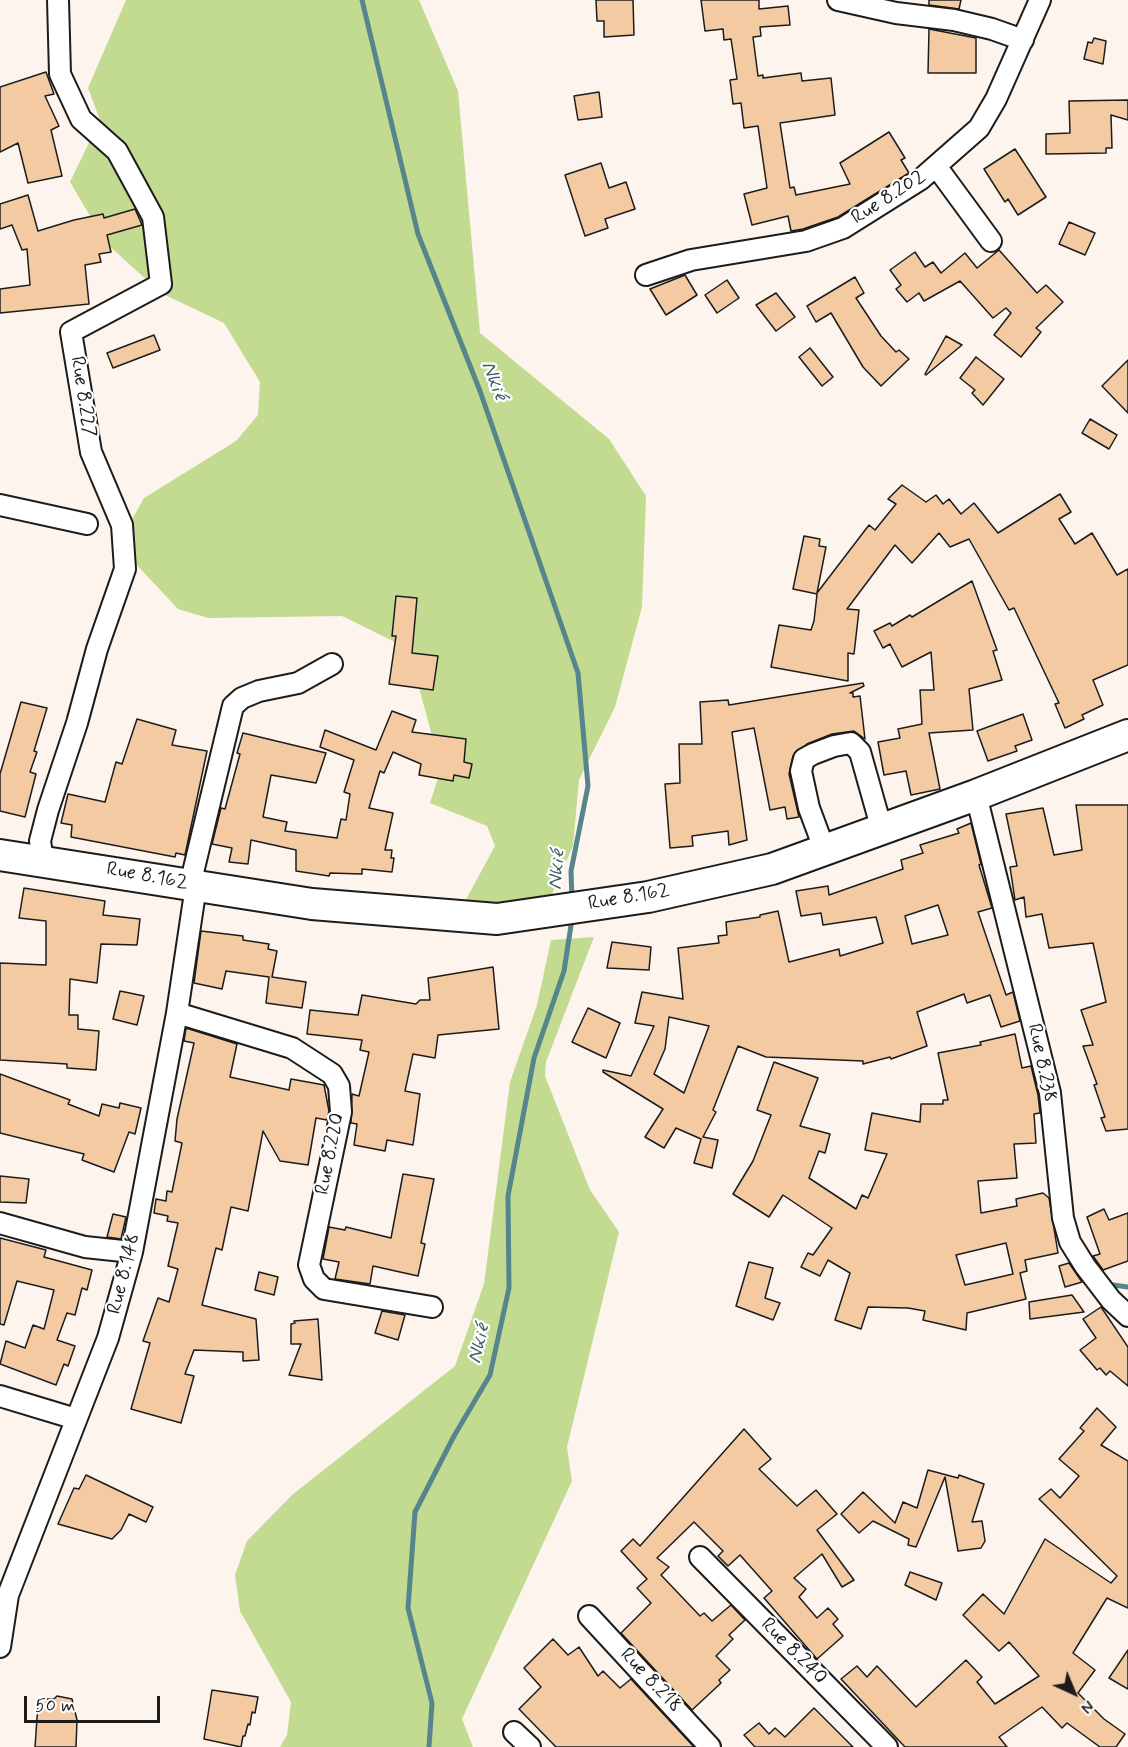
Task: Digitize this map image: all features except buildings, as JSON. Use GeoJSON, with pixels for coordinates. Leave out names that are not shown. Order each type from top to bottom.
{"type":"FeatureCollection","features":[{"type":"Feature","properties":{"kind":"highway","name":"Rue 8.162"},"geometry":{"type":"LineString","coordinates":[[0,855],[44,860],[312,904],[497,920],[648,897],[772,868],[825,851],[976,795],[1128,735]]}},
{"type":"Feature","properties":{"kind":"street","name":"Rue 8.227"},"geometry":{"type":"LineString","coordinates":[[44,860],[40,841],[48,810],[77,723],[97,649],[125,569],[122,525],[91,452],[71,332],[161,284],[153,217],[117,151],[81,120],[60,74],[58,0]]}},
{"type":"Feature","properties":{"kind":"street"},"geometry":{"type":"LineString","coordinates":[[838,0],[896,13],[954,20],[992,28],[1023,40]]}},
{"type":"Feature","properties":{"kind":"street","name":"Rue 8.202"},"geometry":{"type":"LineString","coordinates":[[646,274],[691,260],[806,241],[843,228],[921,179],[980,128],[1040,0]]}},
{"type":"Feature","properties":{"kind":"street"},"geometry":{"type":"LineString","coordinates":[[936,166],[990,241]]}},
{"type":"Feature","properties":{"kind":"street"},"geometry":{"type":"LineString","coordinates":[[0,505],[87,524]]}},
{"type":"Feature","properties":{"kind":"street","name":"Rue 8.148"},"geometry":{"type":"LineString","coordinates":[[0,1647],[4,1594],[108,1338],[132,1252],[177,1013],[193,885],[233,706],[242,698],[260,691],[298,683],[332,664]]}},
{"type":"Feature","properties":{"kind":"street"},"geometry":{"type":"LineString","coordinates":[[825,851],[809,808],[801,771],[804,759],[813,754],[851,743],[860,752],[882,830]]}},
{"type":"Feature","properties":{"kind":"street","name":"Rue 8.238"},"geometry":{"type":"LineString","coordinates":[[976,795],[1050,1093],[1063,1218],[1070,1242],[1111,1300],[1128,1316]]}},
{"type":"Feature","properties":{"kind":"street","name":"Rue 8.220"},"geometry":{"type":"LineString","coordinates":[[177,1013],[292,1048],[332,1074],[339,1086],[341,1112],[309,1265],[314,1279],[324,1289],[432,1307]]}},
{"type":"Feature","properties":{"kind":"street"},"geometry":{"type":"LineString","coordinates":[[0,1223],[85,1246],[132,1252]]}},
{"type":"Feature","properties":{"kind":"street"},"geometry":{"type":"LineString","coordinates":[[0,1396],[76,1419]]}},
{"type":"Feature","properties":{"kind":"street","name":"Rue 8.240"},"geometry":{"type":"LineString","coordinates":[[700,1557],[887,1747]]}},
{"type":"Feature","properties":{"kind":"street","name":"Rue 8.218"},"geometry":{"type":"LineString","coordinates":[[589,1616],[710,1747]]}},
{"type":"Feature","properties":{"kind":"street"},"geometry":{"type":"LineString","coordinates":[[514,1732],[530,1747]]}},
{"type":"Feature","properties":{"kind":"green space"},"geometry":{"type":"Polygon","coordinates":[[[126,0],[419,0],[458,91],[480,333],[609,439],[646,496],[642,607],[615,707],[579,780],[573,846],[546,908],[451,927],[495,846],[487,826],[430,803],[441,769],[415,673],[399,644],[342,616],[208,618],[178,609],[134,562],[127,528],[144,498],[236,441],[258,415],[260,382],[224,323],[161,293],[106,243],[70,182],[100,120],[88,88],[126,0]]]}},
{"type":"Feature","properties":{"kind":"green space"},"geometry":{"type":"Polygon","coordinates":[[[594,937],[546,1062],[545,1076],[590,1190],[619,1232],[567,1447],[572,1481],[462,1719],[473,1747],[280,1747],[287,1735],[291,1702],[240,1611],[235,1575],[247,1541],[292,1495],[455,1366],[484,1284],[510,1082],[537,1005],[551,940],[594,937]]]}},
{"type":"Feature","properties":{"kind":"waterway","name":"Nkié"},"geometry":{"type":"LineString","coordinates":[[362,0],[418,234],[480,391],[578,673],[588,786],[571,871],[572,900]]}},
{"type":"Feature","properties":{"kind":"waterway","name":"Nkié"},"geometry":{"type":"LineString","coordinates":[[429,1747],[432,1703],[408,1608],[415,1512],[454,1436],[490,1375],[509,1288],[508,1196],[534,1058],[564,971],[572,919]]}},
{"type":"Feature","properties":{"kind":"waterway"},"geometry":{"type":"LineString","coordinates":[[1106,1284],[1128,1287]]}}]}
